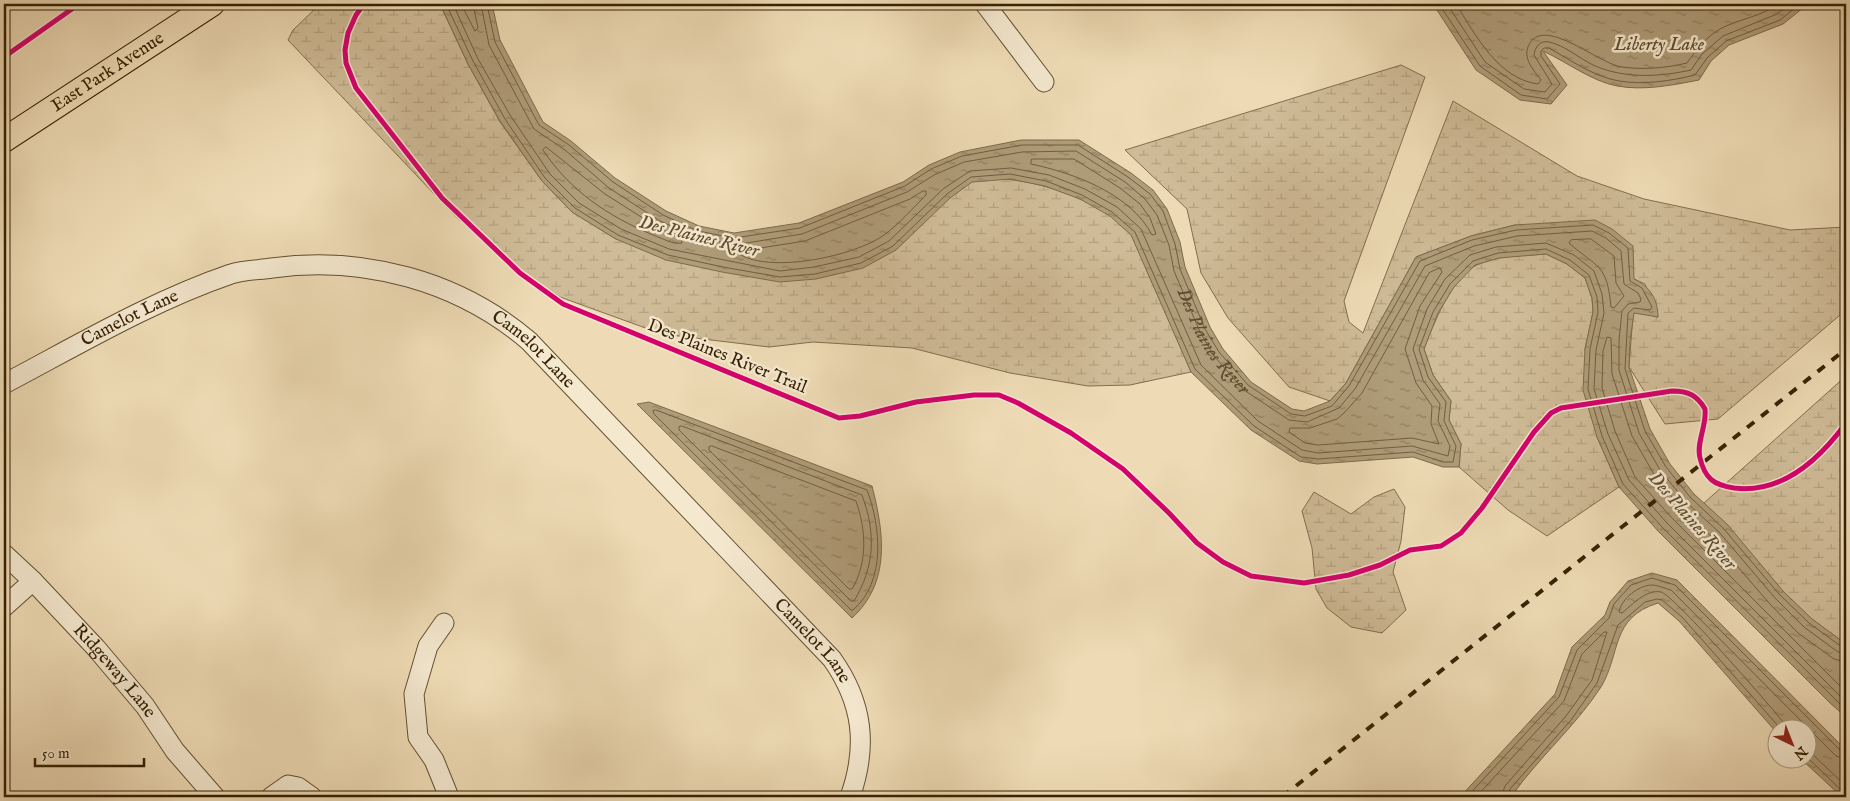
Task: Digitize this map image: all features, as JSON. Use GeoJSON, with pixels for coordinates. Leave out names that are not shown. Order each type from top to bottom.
{"type":"FeatureCollection","features":[{"type":"Feature","properties":{"kind":"main road","name":"East Park Avenue"},"geometry":{"type":"LineString","coordinates":[[4,140],[198,8]]}},
{"type":"Feature","properties":{"kind":"street"},"geometry":{"type":"LineString","coordinates":[[984,4],[1044,82]]}},
{"type":"Feature","properties":{"kind":"street","name":"Camelot Lane"},"geometry":{"type":"LineString","coordinates":[[4,384],[157,303],[233,274],[306,263],[351,265],[438,286],[508,323],[529,342],[832,659],[846,678],[856,706],[862,735],[860,759],[850,797]]}},
{"type":"Feature","properties":{"kind":"street","name":"Ridgeway Lane"},"geometry":{"type":"LineString","coordinates":[[4,554],[33,581],[96,648],[145,706],[175,751],[215,797]]}},
{"type":"Feature","properties":{"kind":"street"},"geometry":{"type":"LineString","coordinates":[[4,607],[33,581]]}},
{"type":"Feature","properties":{"kind":"street"},"geometry":{"type":"LineString","coordinates":[[444,623],[428,646],[414,694],[418,737],[434,760],[449,797]]}},
{"type":"Feature","properties":{"kind":"street"},"geometry":{"type":"LineString","coordinates":[[271,797],[288,786],[298,787],[312,797]]}},
{"type":"Feature","properties":{"kind":"green space"},"geometry":{"type":"Polygon","coordinates":[[[320,4],[440,4],[468,64],[500,122],[542,181],[572,212],[616,239],[896,250],[953,194],[972,182],[989,179],[1010,180],[1034,184],[1082,200],[1120,223],[1132,236],[1191,372],[1130,385],[1088,386],[1010,373],[912,348],[813,342],[769,347],[662,334],[560,297],[527,275],[456,217],[288,40],[293,30],[320,4]]]}},
{"type":"Feature","properties":{"kind":"green space"},"geometry":{"type":"Polygon","coordinates":[[[1401,65],[1425,77],[1344,301],[1349,322],[1363,333],[1453,101],[1577,176],[1644,199],[1790,230],[1846,227],[1846,310],[1718,419],[1665,424],[1629,367],[1633,315],[1635,312],[1658,317],[1645,284],[1515,225],[1471,236],[1416,257],[1346,383],[1330,401],[1289,387],[1228,318],[1201,273],[1187,209],[1125,150],[1401,65]]]}},
{"type":"Feature","properties":{"kind":"green space"},"geometry":{"type":"Polygon","coordinates":[[[1546,254],[1567,264],[1585,278],[1592,298],[1593,312],[1585,349],[1597,437],[1619,487],[1547,536],[1508,510],[1459,467],[1461,444],[1449,420],[1451,401],[1433,375],[1424,349],[1445,302],[1459,280],[1468,271],[1477,265],[1493,259],[1546,254]]]}},
{"type":"Feature","properties":{"kind":"green space"},"geometry":{"type":"Polygon","coordinates":[[[1846,376],[1846,644],[1820,626],[1797,606],[1704,503],[1846,376]]]}},
{"type":"Feature","properties":{"kind":"green space"},"geometry":{"type":"Polygon","coordinates":[[[1394,489],[1405,507],[1401,541],[1393,572],[1406,610],[1382,633],[1351,627],[1327,608],[1316,589],[1312,548],[1302,511],[1314,492],[1351,514],[1374,497],[1394,489]]]}},
{"type":"Feature","properties":{"kind":"water","name":"Des Plaines River"},"geometry":{"type":"Polygon","coordinates":[[[440,4],[492,4],[500,40],[543,122],[571,141],[615,178],[666,211],[699,226],[734,233],[799,223],[903,182],[929,165],[960,152],[1021,140],[1079,140],[1131,173],[1153,190],[1167,209],[1180,242],[1185,267],[1210,327],[1223,349],[1251,382],[1292,409],[1304,411],[1330,401],[1346,383],[1416,257],[1471,236],[1515,225],[1595,220],[1612,229],[1633,246],[1634,279],[1649,290],[1655,299],[1658,317],[1634,313],[1629,367],[1650,429],[1670,464],[1694,494],[1727,524],[1783,591],[1812,619],[1846,644],[1846,717],[1658,531],[1619,487],[1597,437],[1583,390],[1585,349],[1593,312],[1592,298],[1585,278],[1567,264],[1546,254],[1499,258],[1475,265],[1454,287],[1438,313],[1424,349],[1433,375],[1451,401],[1449,420],[1461,444],[1459,467],[1443,467],[1413,457],[1317,464],[1299,461],[1251,430],[1191,372],[1131,235],[1110,216],[1080,199],[1045,186],[1010,179],[972,182],[950,198],[896,250],[863,268],[816,279],[780,282],[666,260],[616,239],[572,212],[542,181],[500,121],[468,64],[440,4]]]}},
{"type":"Feature","properties":{"kind":"water","name":"Liberty Lake"},"geometry":{"type":"Polygon","coordinates":[[[1433,4],[1808,4],[1783,24],[1729,45],[1711,61],[1699,80],[1679,84],[1638,88],[1607,84],[1588,76],[1543,51],[1567,85],[1551,104],[1520,100],[1476,70],[1433,4]]]}},
{"type":"Feature","properties":{"kind":"water"},"geometry":{"type":"Polygon","coordinates":[[[649,402],[872,486],[881,539],[879,573],[865,604],[852,618],[637,404],[649,402]]]}},
{"type":"Feature","properties":{"kind":"water"},"geometry":{"type":"Polygon","coordinates":[[[1652,573],[1677,580],[1814,718],[1768,718],[1768,723],[1679,621],[1658,603],[1643,610],[1624,627],[1601,687],[1580,716],[1511,797],[1460,797],[1555,694],[1572,647],[1605,615],[1610,602],[1628,581],[1652,573]]]}},
{"type":"Feature","properties":{"kind":"water"},"geometry":{"type":"Polygon","coordinates":[[[1818,722],[1846,750],[1846,797],[1842,797],[1811,768],[1818,768],[1818,722]]]}},
{"type":"Feature","properties":{"kind":"railway"},"geometry":{"type":"LineString","coordinates":[[1282,797],[1846,349]]}},
{"type":"Feature","properties":{"kind":"cycle path"},"geometry":{"type":"LineString","coordinates":[[4,57],[79,4]]}},
{"type":"Feature","properties":{"kind":"cycle path","name":"Des Plaines River Trail"},"geometry":{"type":"LineString","coordinates":[[364,4],[356,15],[348,33],[345,50],[346,63],[356,88],[442,198],[520,273],[563,304],[839,418],[860,416],[916,402],[974,395],[999,395],[1018,403],[1071,433],[1123,469],[1197,543],[1223,562],[1251,576],[1304,583],[1349,575],[1380,565],[1410,550],[1441,546],[1461,533],[1482,508],[1534,432],[1551,413],[1561,408],[1672,391],[1692,395],[1699,400],[1705,409],[1699,452],[1702,465],[1711,480],[1734,488],[1768,486],[1798,472],[1824,450],[1846,423]]}}]}
